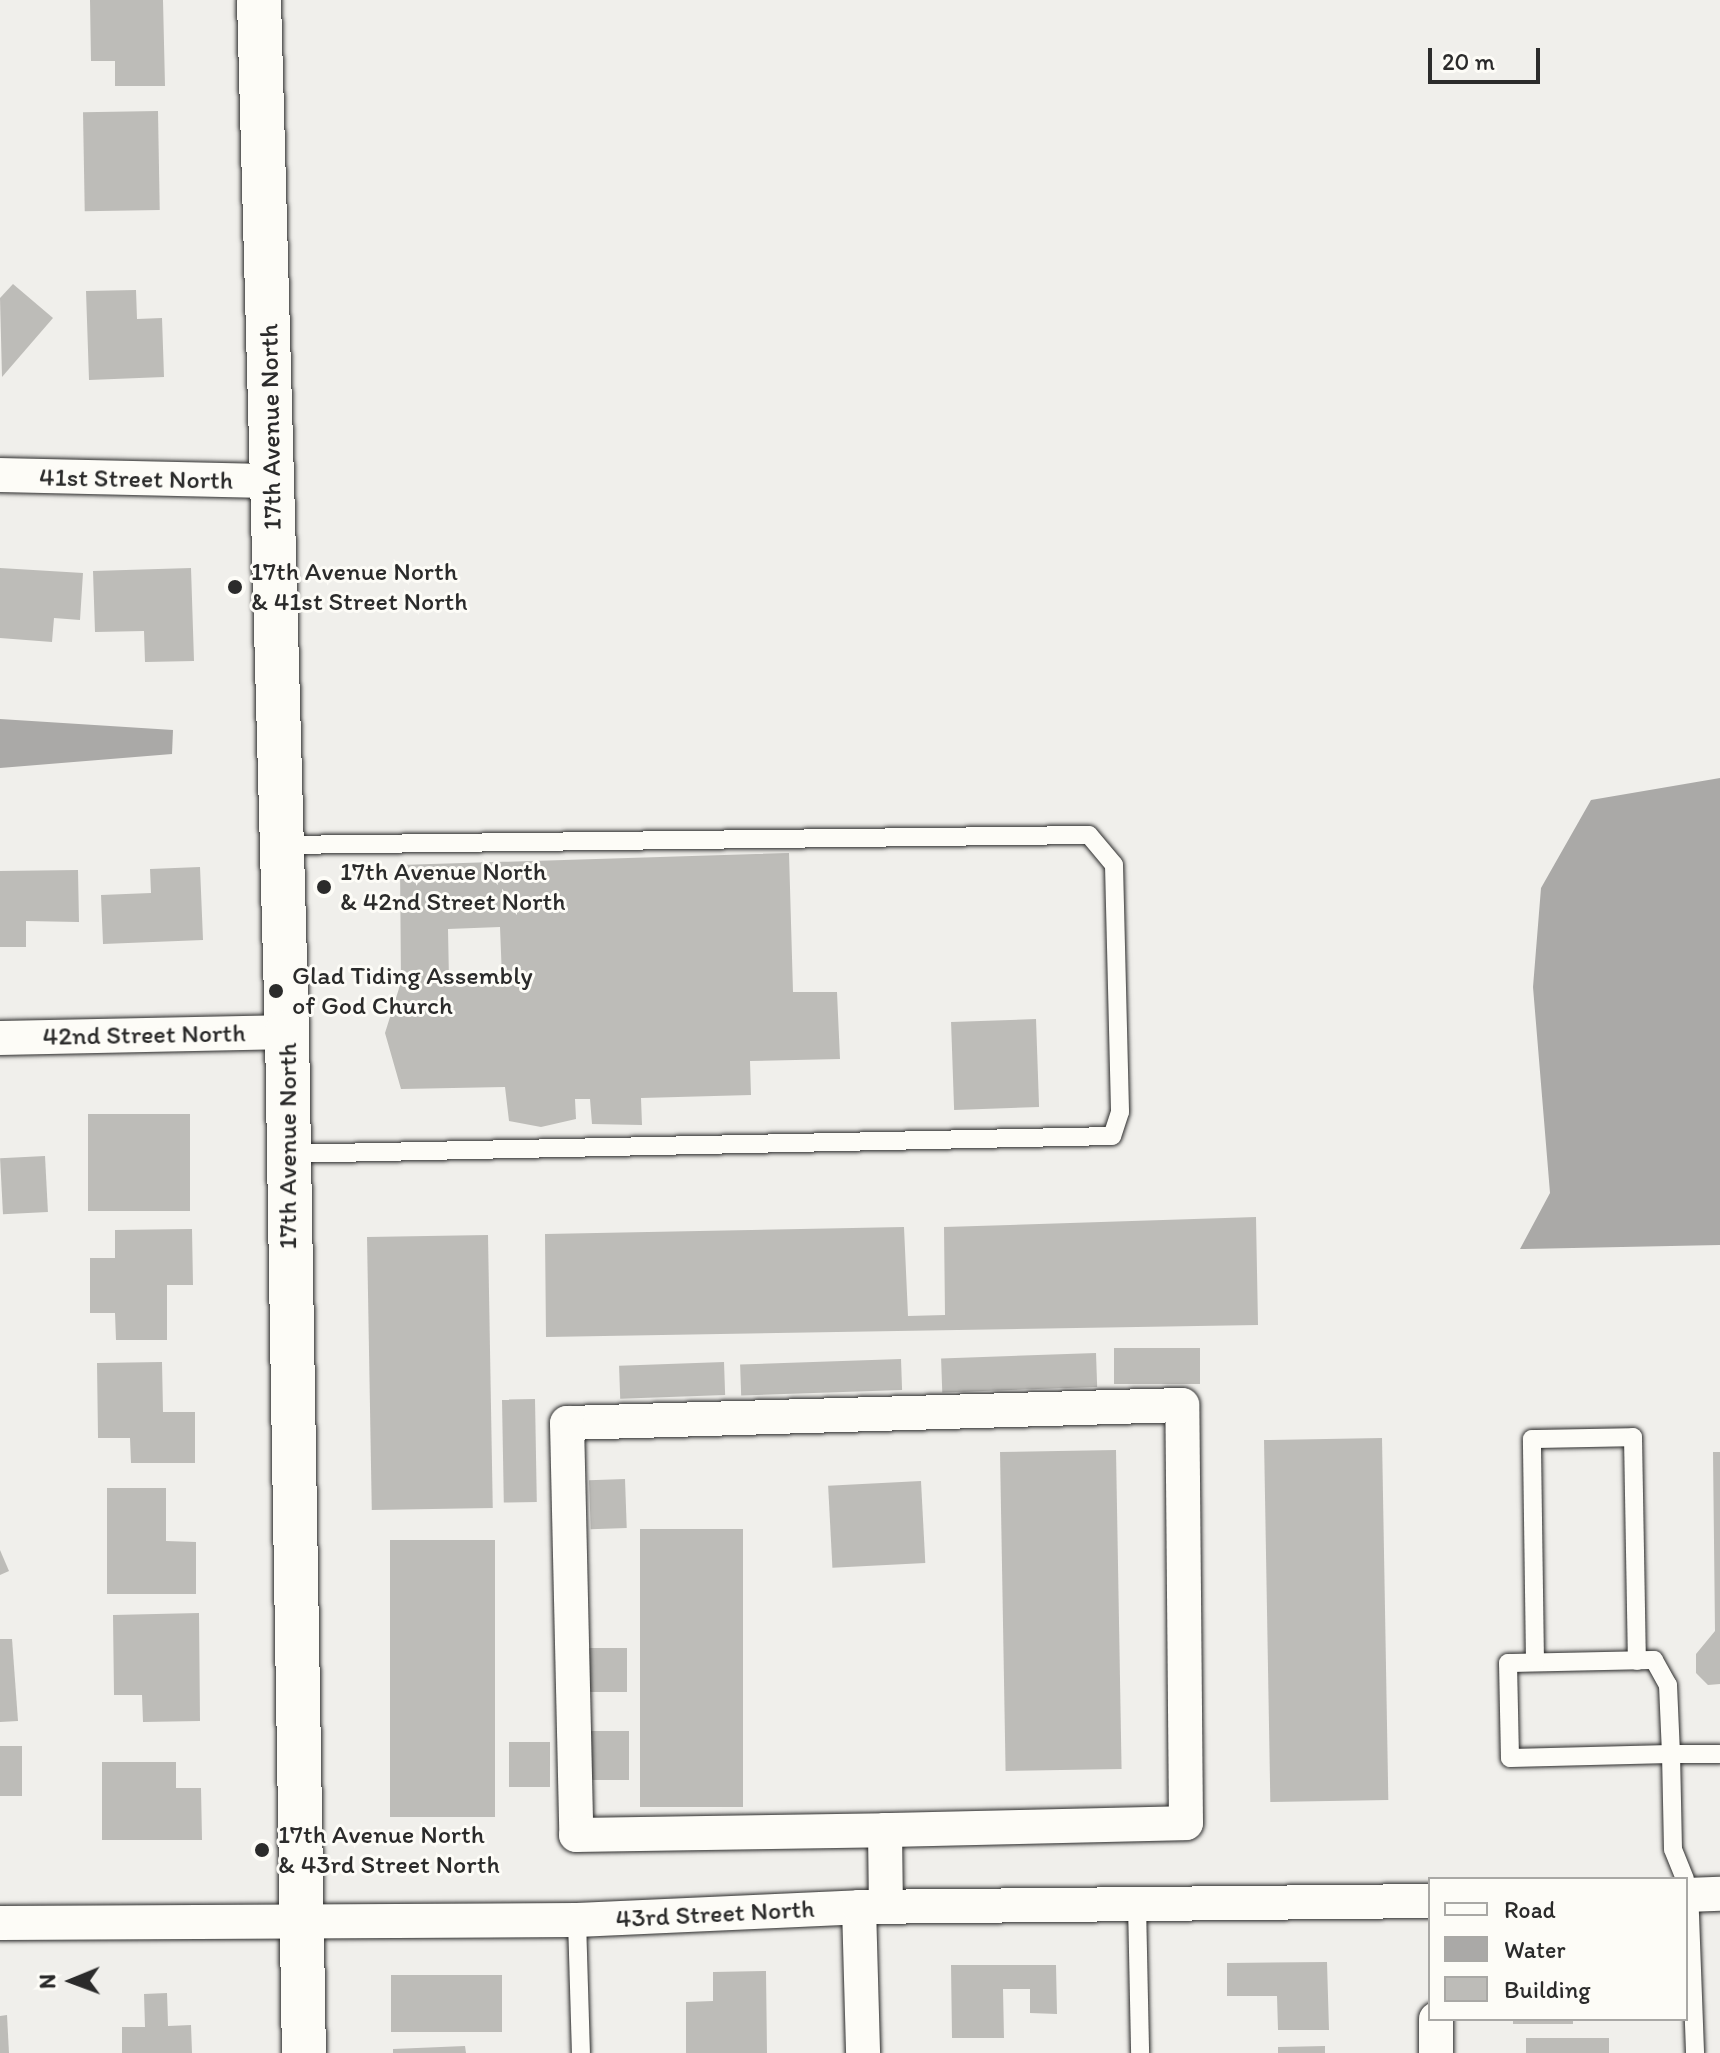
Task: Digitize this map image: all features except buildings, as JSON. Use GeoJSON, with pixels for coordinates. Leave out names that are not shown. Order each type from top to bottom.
{"type":"FeatureCollection","features":[{"type":"Feature","properties":{"kind":"street","name":"17th Avenue North"},"geometry":{"type":"LineString","coordinates":[[259,0],[287,1032],[304,2053]]}},
{"type":"Feature","properties":{"kind":"street","name":"41st Street North"},"geometry":{"type":"LineString","coordinates":[[0,475],[272,481]]}},
{"type":"Feature","properties":{"kind":"street","name":"42nd Street North"},"geometry":{"type":"LineString","coordinates":[[0,1038],[287,1032]]}},
{"type":"Feature","properties":{"kind":"street"},"geometry":{"type":"LineString","coordinates":[[1182,1405],[1186,1823],[885,1830],[576,1835],[567,1423],[1182,1405]]}},
{"type":"Feature","properties":{"kind":"street"},"geometry":{"type":"LineString","coordinates":[[863,2053],[872,1907],[885,1830]]}},
{"type":"Feature","properties":{"kind":"street","name":"43rd Street North"},"geometry":{"type":"LineString","coordinates":[[0,1923],[300,1918],[577,1920],[872,1907],[1428,1901]]}},
{"type":"Feature","properties":{"kind":"street"},"geometry":{"type":"LineString","coordinates":[[1436,2021],[1436,2053]]}},
{"type":"Feature","properties":{"kind":"lane"},"geometry":{"type":"LineString","coordinates":[[281,845],[1089,835],[1114,865],[1120,1112],[1112,1136],[287,1154]]}},
{"type":"Feature","properties":{"kind":"lane"},"geometry":{"type":"LineString","coordinates":[[1535,1662],[1532,1439],[1633,1437],[1637,1661]]}},
{"type":"Feature","properties":{"kind":"lane"},"geometry":{"type":"LineString","coordinates":[[1688,1877],[1673,1849],[1671,1754],[1668,1685],[1654,1660],[1508,1663],[1510,1758],[1671,1754],[1720,1754]]}},
{"type":"Feature","properties":{"kind":"lane"},"geometry":{"type":"LineString","coordinates":[[1694,1889],[1695,2053]]}},
{"type":"Feature","properties":{"kind":"lane"},"geometry":{"type":"LineString","coordinates":[[1137,1904],[1140,2053]]}},
{"type":"Feature","properties":{"kind":"lane"},"geometry":{"type":"LineString","coordinates":[[577,1920],[581,2053]]}},
{"type":"Feature","properties":{"kind":"water"},"geometry":{"type":"Polygon","coordinates":[[[0,719],[173,730],[172,754],[0,768],[0,719]]]}},
{"type":"Feature","properties":{"kind":"water"},"geometry":{"type":"Polygon","coordinates":[[[1720,778],[1720,1245],[1520,1249],[1550,1193],[1533,987],[1541,888],[1591,800],[1720,778]]]}},
{"type":"Feature","properties":{"kind":"place","name":"17th Avenue North & 41st Street North"},"geometry":{"type":"Point","coordinates":[235,587]}},
{"type":"Feature","properties":{"kind":"place","name":"17th Avenue North & 42nd Street North"},"geometry":{"type":"Point","coordinates":[324,887]}},
{"type":"Feature","properties":{"kind":"place","name":"Glad Tiding Assembly of God Church"},"geometry":{"type":"Point","coordinates":[276,991]}},
{"type":"Feature","properties":{"kind":"place","name":"17th Avenue North & 43rd Street North"},"geometry":{"type":"Point","coordinates":[262,1850]}}]}
